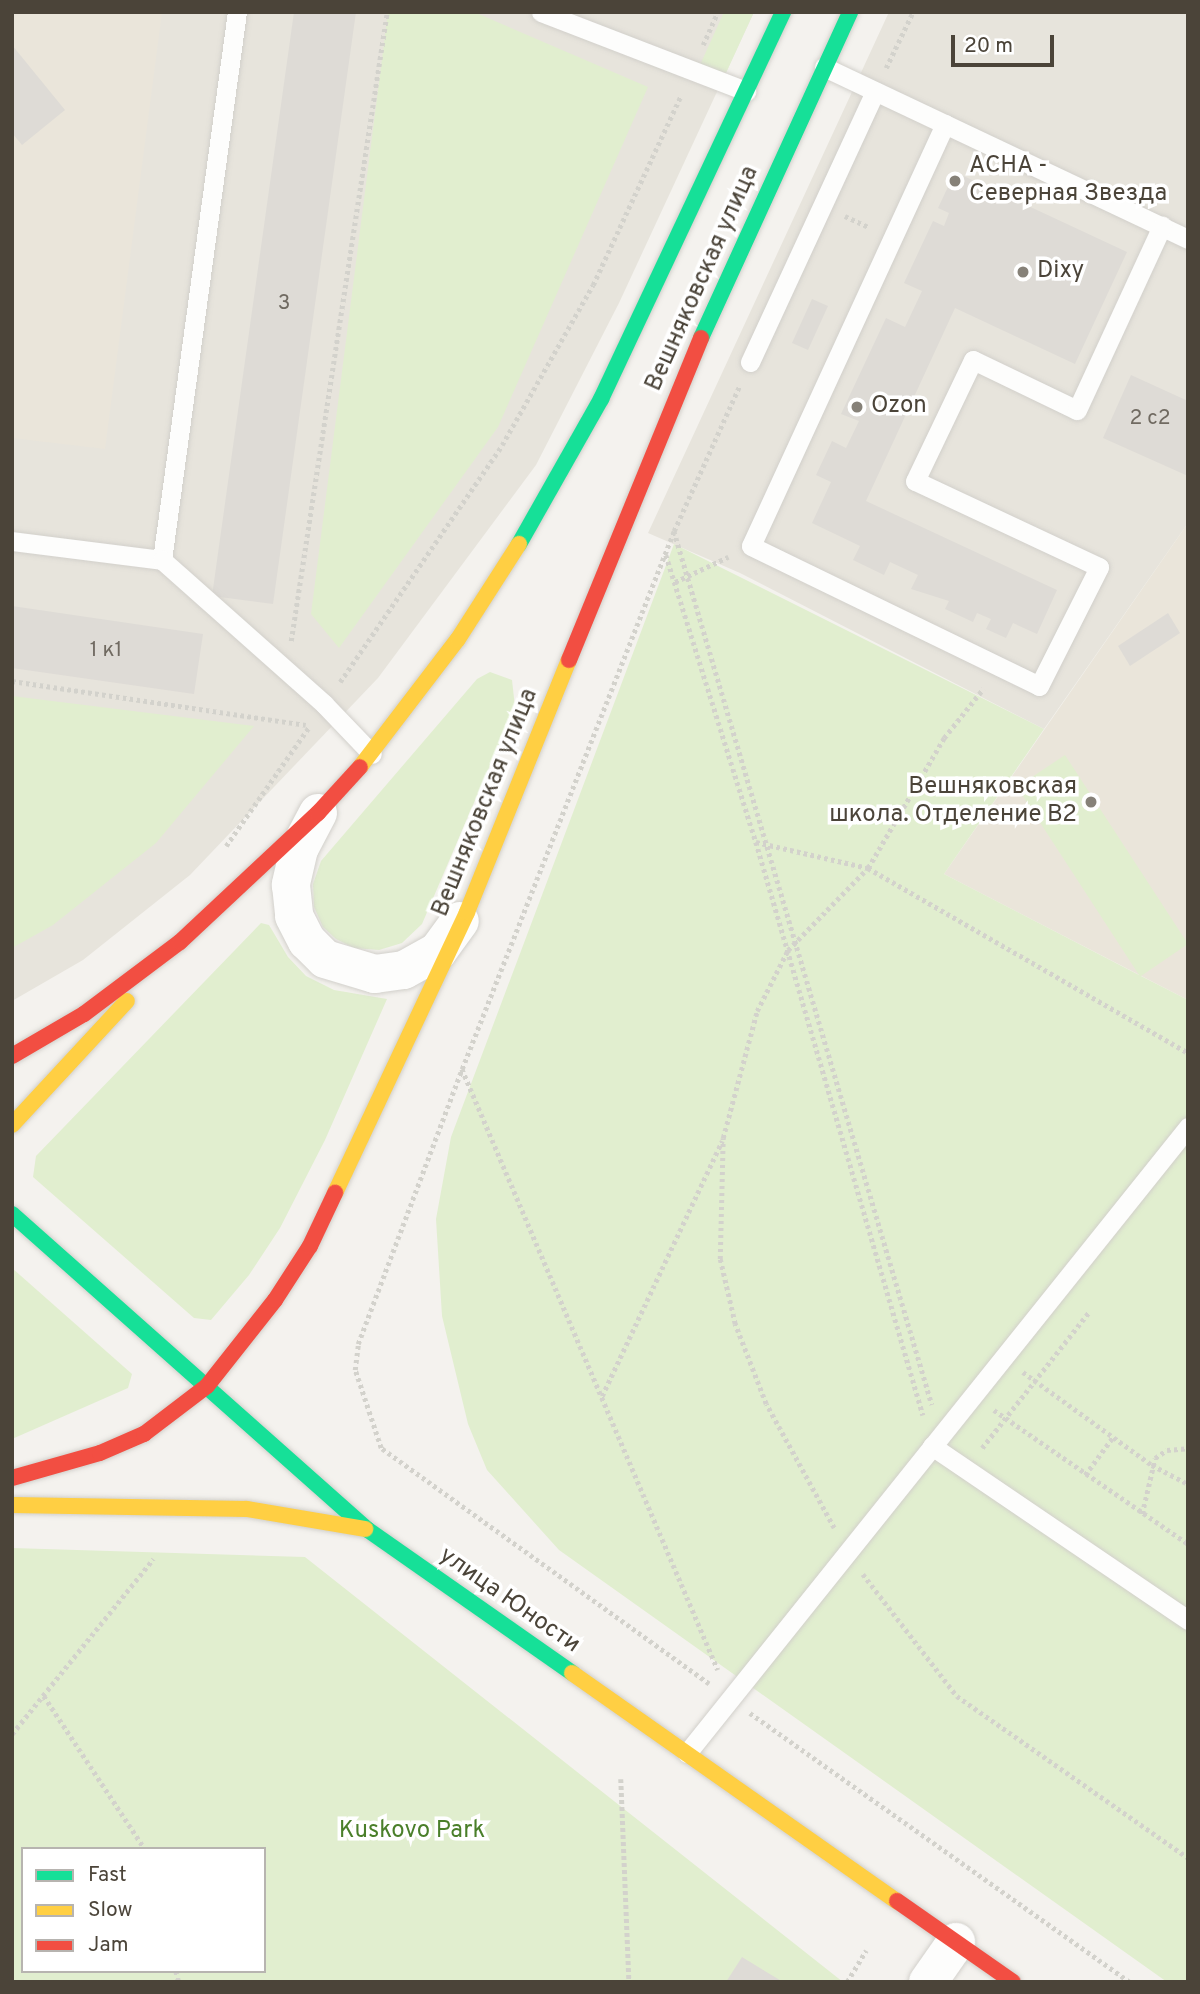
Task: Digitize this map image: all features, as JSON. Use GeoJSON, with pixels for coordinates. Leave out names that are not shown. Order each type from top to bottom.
{"type":"FeatureCollection","features":[{"type":"Feature","properties":{"kind":"main road","name":"Вешняковская улица"},"geometry":{"type":"LineString","coordinates":[[12,1056],[84,1014],[180,942],[318,813],[372,754],[458,639],[566,465],[645,311],[783,12]]}},
{"type":"Feature","properties":{"kind":"main road","name":"Вешняковская улица"},"geometry":{"type":"LineString","coordinates":[[12,1478],[100,1453],[144,1434],[207,1386],[275,1300],[310,1246],[467,912],[681,382],[849,12]]}},
{"type":"Feature","properties":{"kind":"main road"},"geometry":{"type":"LineString","coordinates":[[12,1125],[180,942]]}},
{"type":"Feature","properties":{"kind":"main road","name":"улица Юности"},"geometry":{"type":"LineString","coordinates":[[12,1214],[368,1530],[1013,1982]]}},
{"type":"Feature","properties":{"kind":"main road"},"geometry":{"type":"LineString","coordinates":[[12,1505],[247,1509],[368,1530]]}},
{"type":"Feature","properties":{"kind":"street"},"geometry":{"type":"LineString","coordinates":[[318,813],[299,849],[291,886],[294,916],[307,941],[325,958],[375,974],[404,970],[438,951],[467,912]]}},
{"type":"Feature","properties":{"kind":"street"},"geometry":{"type":"LineString","coordinates":[[928,1982],[956,1942]]}},
{"type":"Feature","properties":{"kind":"lane"},"geometry":{"type":"LineString","coordinates":[[162,560],[237,12]]}},
{"type":"Feature","properties":{"kind":"lane"},"geometry":{"type":"LineString","coordinates":[[541,12],[746,91]]}},
{"type":"Feature","properties":{"kind":"lane"},"geometry":{"type":"LineString","coordinates":[[824,67],[1188,239]]}},
{"type":"Feature","properties":{"kind":"lane"},"geometry":{"type":"LineString","coordinates":[[750,362],[875,91]]}},
{"type":"Feature","properties":{"kind":"lane"},"geometry":{"type":"LineString","coordinates":[[945,124],[751,546],[1039,686],[1099,566],[915,481],[973,360],[1077,410],[1162,226]]}},
{"type":"Feature","properties":{"kind":"lane"},"geometry":{"type":"LineString","coordinates":[[12,541],[162,560],[324,704],[372,754]]}},
{"type":"Feature","properties":{"kind":"lane"},"geometry":{"type":"LineString","coordinates":[[687,1753],[1188,1127]]}},
{"type":"Feature","properties":{"kind":"lane"},"geometry":{"type":"LineString","coordinates":[[937,1441],[966,1469],[1188,1620]]}},
{"type":"Feature","properties":{"kind":"path"},"geometry":{"type":"LineString","coordinates":[[286,671],[387,12]]}},
{"type":"Feature","properties":{"kind":"path"},"geometry":{"type":"LineString","coordinates":[[218,857],[502,445],[593,285],[718,12]]}},
{"type":"Feature","properties":{"kind":"path"},"geometry":{"type":"LineString","coordinates":[[875,91],[913,12]]}},
{"type":"Feature","properties":{"kind":"path"},"geometry":{"type":"LineString","coordinates":[[822,206],[893,238]]}},
{"type":"Feature","properties":{"kind":"path"},"geometry":{"type":"LineString","coordinates":[[381,1448],[355,1370],[358,1344],[462,1069],[674,531],[750,362]]}},
{"type":"Feature","properties":{"kind":"path"},"geometry":{"type":"LineString","coordinates":[[674,531],[796,943],[937,1441]]}},
{"type":"Feature","properties":{"kind":"path"},"geometry":{"type":"LineString","coordinates":[[675,582],[751,546]]}},
{"type":"Feature","properties":{"kind":"path"},"geometry":{"type":"LineString","coordinates":[[666,554],[937,1441]]}},
{"type":"Feature","properties":{"kind":"path"},"geometry":{"type":"LineString","coordinates":[[601,1396],[723,1138],[757,1011],[788,950],[868,868],[944,738],[1000,667]]}},
{"type":"Feature","properties":{"kind":"path"},"geometry":{"type":"LineString","coordinates":[[12,681],[309,726]]}},
{"type":"Feature","properties":{"kind":"path"},"geometry":{"type":"LineString","coordinates":[[756,842],[868,868],[1188,1053]]}},
{"type":"Feature","properties":{"kind":"path"},"geometry":{"type":"LineString","coordinates":[[462,1069],[731,1699]]}},
{"type":"Feature","properties":{"kind":"path"},"geometry":{"type":"LineString","coordinates":[[723,1138],[720,1259],[735,1324],[766,1404],[848,1551],[884,1606],[957,1696],[1188,1858]]}},
{"type":"Feature","properties":{"kind":"path"},"geometry":{"type":"LineString","coordinates":[[966,1469],[1090,1311]]}},
{"type":"Feature","properties":{"kind":"path"},"geometry":{"type":"LineString","coordinates":[[1003,1357],[1152,1465],[1188,1484]]}},
{"type":"Feature","properties":{"kind":"path"},"geometry":{"type":"LineString","coordinates":[[973,1395],[1188,1544]]}},
{"type":"Feature","properties":{"kind":"path"},"geometry":{"type":"LineString","coordinates":[[1085,1475],[1113,1437]]}},
{"type":"Feature","properties":{"kind":"path"},"geometry":{"type":"LineString","coordinates":[[1142,1514],[1152,1465],[1159,1452],[1188,1448]]}},
{"type":"Feature","properties":{"kind":"path"},"geometry":{"type":"LineString","coordinates":[[12,1734],[153,1559]]}},
{"type":"Feature","properties":{"kind":"path"},"geometry":{"type":"LineString","coordinates":[[44,1696],[144,1847]]}},
{"type":"Feature","properties":{"kind":"path"},"geometry":{"type":"LineString","coordinates":[[621,1779],[629,1982]]}},
{"type":"Feature","properties":{"kind":"path"},"geometry":{"type":"LineString","coordinates":[[846,1982],[866,1950]]}},
{"type":"Feature","properties":{"kind":"shaded area"},"geometry":{"type":"Polygon","coordinates":[[[12,12],[754,12],[619,303],[536,465],[378,678],[190,875],[83,960],[12,1001],[12,12]]]}},
{"type":"Feature","properties":{"kind":"shaded area"},"geometry":{"type":"Polygon","coordinates":[[[12,12],[162,12],[105,449],[12,438],[12,12]]]}},
{"type":"Feature","properties":{"kind":"shaded area"},"geometry":{"type":"Polygon","coordinates":[[[889,12],[1188,12],[1188,523],[1044,729],[740,573],[648,533],[889,12]]]}},
{"type":"Feature","properties":{"kind":"shaded area","name":"Вешняковская школа. Отделение В2"},"geometry":{"type":"Polygon","coordinates":[[[1188,523],[1188,1000],[944,874],[1188,523]]]}},
{"type":"Feature","properties":{"kind":"green space"},"geometry":{"type":"Polygon","coordinates":[[[388,12],[474,12],[648,87],[498,427],[339,648],[311,614],[388,12]]]}},
{"type":"Feature","properties":{"kind":"green space"},"geometry":{"type":"Polygon","coordinates":[[[724,12],[754,12],[726,73],[700,65],[724,12]]]}},
{"type":"Feature","properties":{"kind":"green space"},"geometry":{"type":"Polygon","coordinates":[[[674,544],[1044,729],[944,874],[1139,975],[1017,787],[1065,755],[1188,944],[1141,976],[1188,1000],[1188,1982],[1167,1982],[559,1550],[487,1470],[468,1424],[442,1316],[436,1219],[451,1137],[674,544]]]}},
{"type":"Feature","properties":{"kind":"green space"},"geometry":{"type":"Polygon","coordinates":[[[490,672],[512,680],[515,707],[422,924],[402,943],[379,950],[354,948],[336,939],[323,927],[314,907],[313,884],[321,861],[477,679],[490,672]]]}},
{"type":"Feature","properties":{"kind":"green space"},"geometry":{"type":"Polygon","coordinates":[[[12,696],[254,726],[156,843],[53,925],[12,948],[12,696]]]}},
{"type":"Feature","properties":{"kind":"green space"},"geometry":{"type":"Polygon","coordinates":[[[261,923],[269,925],[288,957],[306,976],[334,990],[387,999],[325,1140],[280,1228],[249,1275],[211,1320],[194,1318],[33,1177],[36,1156],[261,923]]]}},
{"type":"Feature","properties":{"kind":"green space"},"geometry":{"type":"Polygon","coordinates":[[[12,1268],[132,1374],[128,1388],[12,1439],[12,1268]]]}},
{"type":"Feature","properties":{"kind":"green space","name":"Kuskovo Park"},"geometry":{"type":"Polygon","coordinates":[[[12,1548],[305,1557],[843,1982],[12,1982],[12,1548]]]}},
{"type":"Feature","properties":{"kind":"building"},"geometry":{"type":"Polygon","coordinates":[[[294,12],[356,12],[273,604],[212,596],[294,12]]]}},
{"type":"Feature","properties":{"kind":"building"},"geometry":{"type":"Polygon","coordinates":[[[12,45],[65,110],[22,145],[12,133],[12,45]]]}},
{"type":"Feature","properties":{"kind":"building"},"geometry":{"type":"Polygon","coordinates":[[[955,172],[1127,252],[1075,364],[955,308],[866,501],[1057,590],[1037,634],[1013,623],[1006,638],[986,629],[991,619],[977,613],[973,622],[945,609],[949,601],[911,589],[918,575],[890,562],[884,575],[853,560],[860,546],[812,523],[831,482],[816,475],[832,441],[846,448],[859,421],[841,414],[886,318],[905,327],[922,291],[904,283],[933,221],[944,226],[949,213],[938,208],[955,172]]]}},
{"type":"Feature","properties":{"kind":"building"},"geometry":{"type":"Polygon","coordinates":[[[812,299],[828,306],[808,350],[792,343],[812,299]]]}},
{"type":"Feature","properties":{"kind":"building"},"geometry":{"type":"Polygon","coordinates":[[[1131,375],[1188,401],[1188,476],[1103,438],[1131,375]]]}},
{"type":"Feature","properties":{"kind":"building"},"geometry":{"type":"Polygon","coordinates":[[[12,606],[203,634],[194,694],[12,668],[12,606]]]}},
{"type":"Feature","properties":{"kind":"building"},"geometry":{"type":"Polygon","coordinates":[[[1168,613],[1180,633],[1130,666],[1118,646],[1168,613]]]}},
{"type":"Feature","properties":{"kind":"building"},"geometry":{"type":"Polygon","coordinates":[[[742,1957],[783,1982],[726,1982],[742,1957]]]}},
{"type":"Feature","properties":{"kind":"traffic: fast"},"geometry":{"type":"LineString","coordinates":[[519,544],[601,399],[783,12]]}},
{"type":"Feature","properties":{"kind":"traffic: fast"},"geometry":{"type":"LineString","coordinates":[[701,338],[850,12]]}},
{"type":"Feature","properties":{"kind":"traffic: fast"},"geometry":{"type":"LineString","coordinates":[[12,1214],[368,1530],[572,1673]]}},
{"type":"Feature","properties":{"kind":"traffic: slow"},"geometry":{"type":"LineString","coordinates":[[360,767],[458,639],[519,544]]}},
{"type":"Feature","properties":{"kind":"traffic: slow"},"geometry":{"type":"LineString","coordinates":[[335,1193],[467,912],[569,660]]}},
{"type":"Feature","properties":{"kind":"traffic: slow"},"geometry":{"type":"LineString","coordinates":[[12,1125],[127,1001]]}},
{"type":"Feature","properties":{"kind":"traffic: slow"},"geometry":{"type":"LineString","coordinates":[[12,1505],[247,1509],[365,1529]]}},
{"type":"Feature","properties":{"kind":"traffic: slow"},"geometry":{"type":"LineString","coordinates":[[572,1673],[897,1901]]}},
{"type":"Feature","properties":{"kind":"traffic: jam"},"geometry":{"type":"LineString","coordinates":[[569,660],[701,338]]}},
{"type":"Feature","properties":{"kind":"traffic: jam"},"geometry":{"type":"LineString","coordinates":[[12,1056],[84,1014],[180,942],[318,813],[360,767]]}},
{"type":"Feature","properties":{"kind":"traffic: jam"},"geometry":{"type":"LineString","coordinates":[[12,1478],[100,1453],[144,1434],[207,1386],[275,1300],[310,1246],[335,1193]]}},
{"type":"Feature","properties":{"kind":"traffic: jam"},"geometry":{"type":"LineString","coordinates":[[897,1901],[1013,1982]]}},
{"type":"Feature","properties":{"kind":"place","name":"АСНА - Северная Звезда"},"geometry":{"type":"Point","coordinates":[955,181]}},
{"type":"Feature","properties":{"kind":"place","name":"Dixy"},"geometry":{"type":"Point","coordinates":[1023,272]}},
{"type":"Feature","properties":{"kind":"place","name":"Ozon"},"geometry":{"type":"Point","coordinates":[857,407]}},
{"type":"Feature","properties":{"kind":"place","name":"Вешняковская школа. Отделение В2"},"geometry":{"type":"Point","coordinates":[1091,802]}}]}
